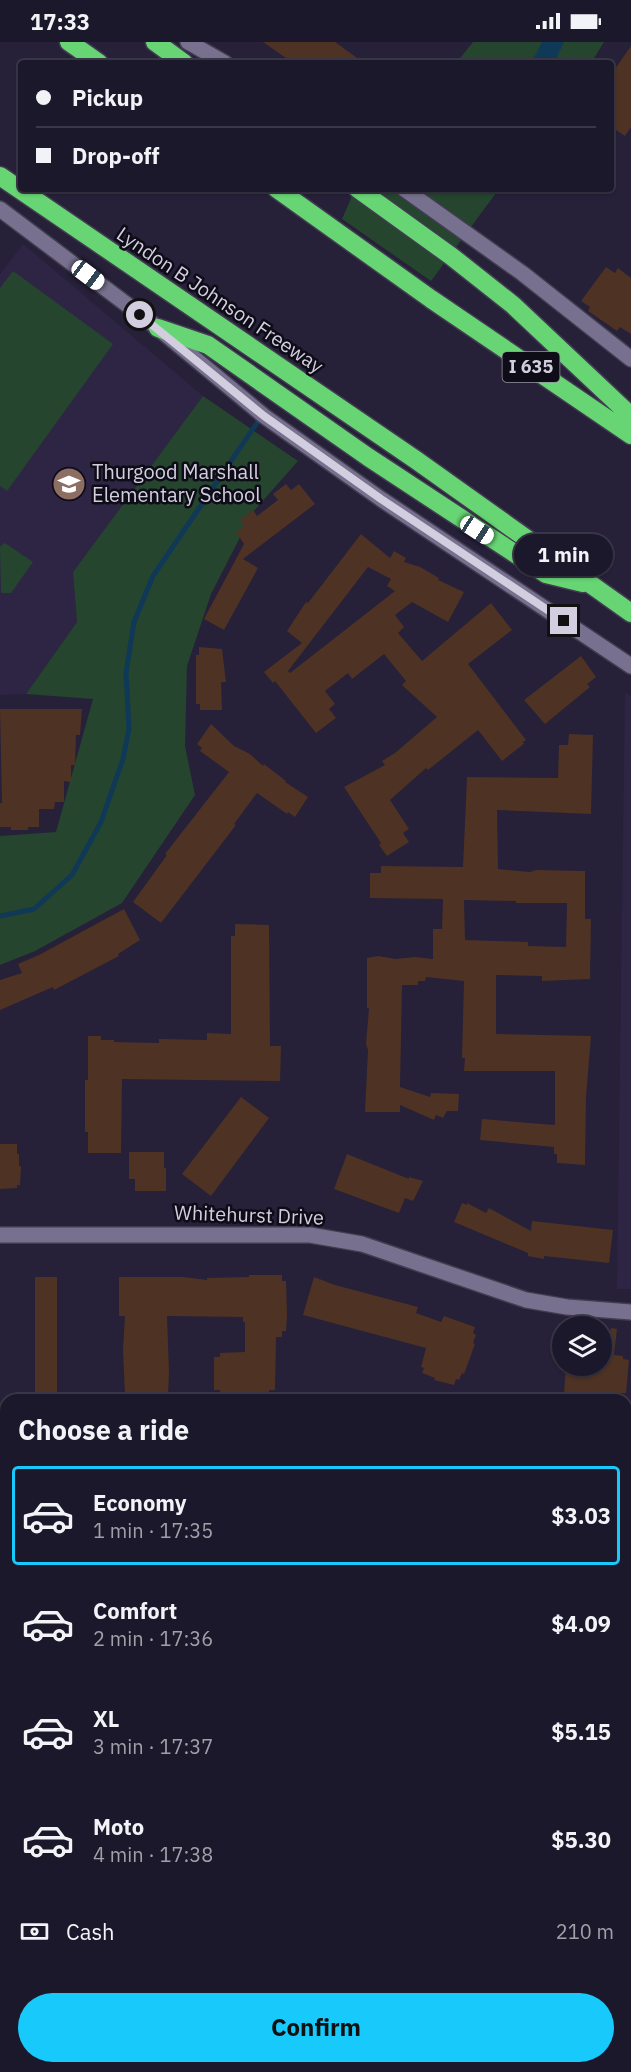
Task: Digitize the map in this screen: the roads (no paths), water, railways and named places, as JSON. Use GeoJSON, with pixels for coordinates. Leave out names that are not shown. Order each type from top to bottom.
{"type":"FeatureCollection","features":[{"type":"Feature","properties":{"kind":"highway"},"geometry":{"type":"LineString","coordinates":[[69,42],[95,60]]}},
{"type":"Feature","properties":{"kind":"highway"},"geometry":{"type":"LineString","coordinates":[[155,42],[180,60]]}},
{"type":"Feature","properties":{"kind":"highway","name":"Lyndon B Johnson Freeway"},"geometry":{"type":"LineString","coordinates":[[0,176],[18,188]]}},
{"type":"Feature","properties":{"kind":"highway","name":"Lyndon B Johnson Freeway"},"geometry":{"type":"LineString","coordinates":[[23,192],[416,460],[631,613]]}},
{"type":"Feature","properties":{"kind":"highway","name":"I 635"},"geometry":{"type":"LineString","coordinates":[[281,192],[431,299],[631,435]]}},
{"type":"Feature","properties":{"kind":"highway"},"geometry":{"type":"LineString","coordinates":[[362,192],[451,256],[513,305],[631,416]]}},
{"type":"Feature","properties":{"kind":"highway"},"geometry":{"type":"LineString","coordinates":[[158,328],[208,345],[368,457],[546,574],[592,585]]}},
{"type":"Feature","properties":{"kind":"main road"},"geometry":{"type":"LineString","coordinates":[[188,42],[220,60]]}},
{"type":"Feature","properties":{"kind":"main road"},"geometry":{"type":"LineString","coordinates":[[408,192],[522,273],[631,359]]}},
{"type":"Feature","properties":{"kind":"main road"},"geometry":{"type":"LineString","coordinates":[[0,209],[158,328],[264,416],[381,499],[631,666]]}},
{"type":"Feature","properties":{"kind":"main road","name":"Whitehurst Drive"},"geometry":{"type":"LineString","coordinates":[[0,1235],[310,1234],[362,1244],[526,1300],[567,1308],[631,1311]]}},
{"type":"Feature","properties":{"kind":"water"},"geometry":{"type":"Polygon","coordinates":[[[542,42],[564,42],[555,60],[533,60],[542,42]]]}},
{"type":"Feature","properties":{"kind":"waterway"},"geometry":{"type":"LineString","coordinates":[[0,916],[34,909],[72,875],[101,822],[123,759],[129,729],[126,673],[134,622],[153,576],[259,420]]}},
{"type":"Feature","properties":{"kind":"place","name":"Thurgood Marshall Elementary School"},"geometry":{"type":"Point","coordinates":[69,484]}}]}
